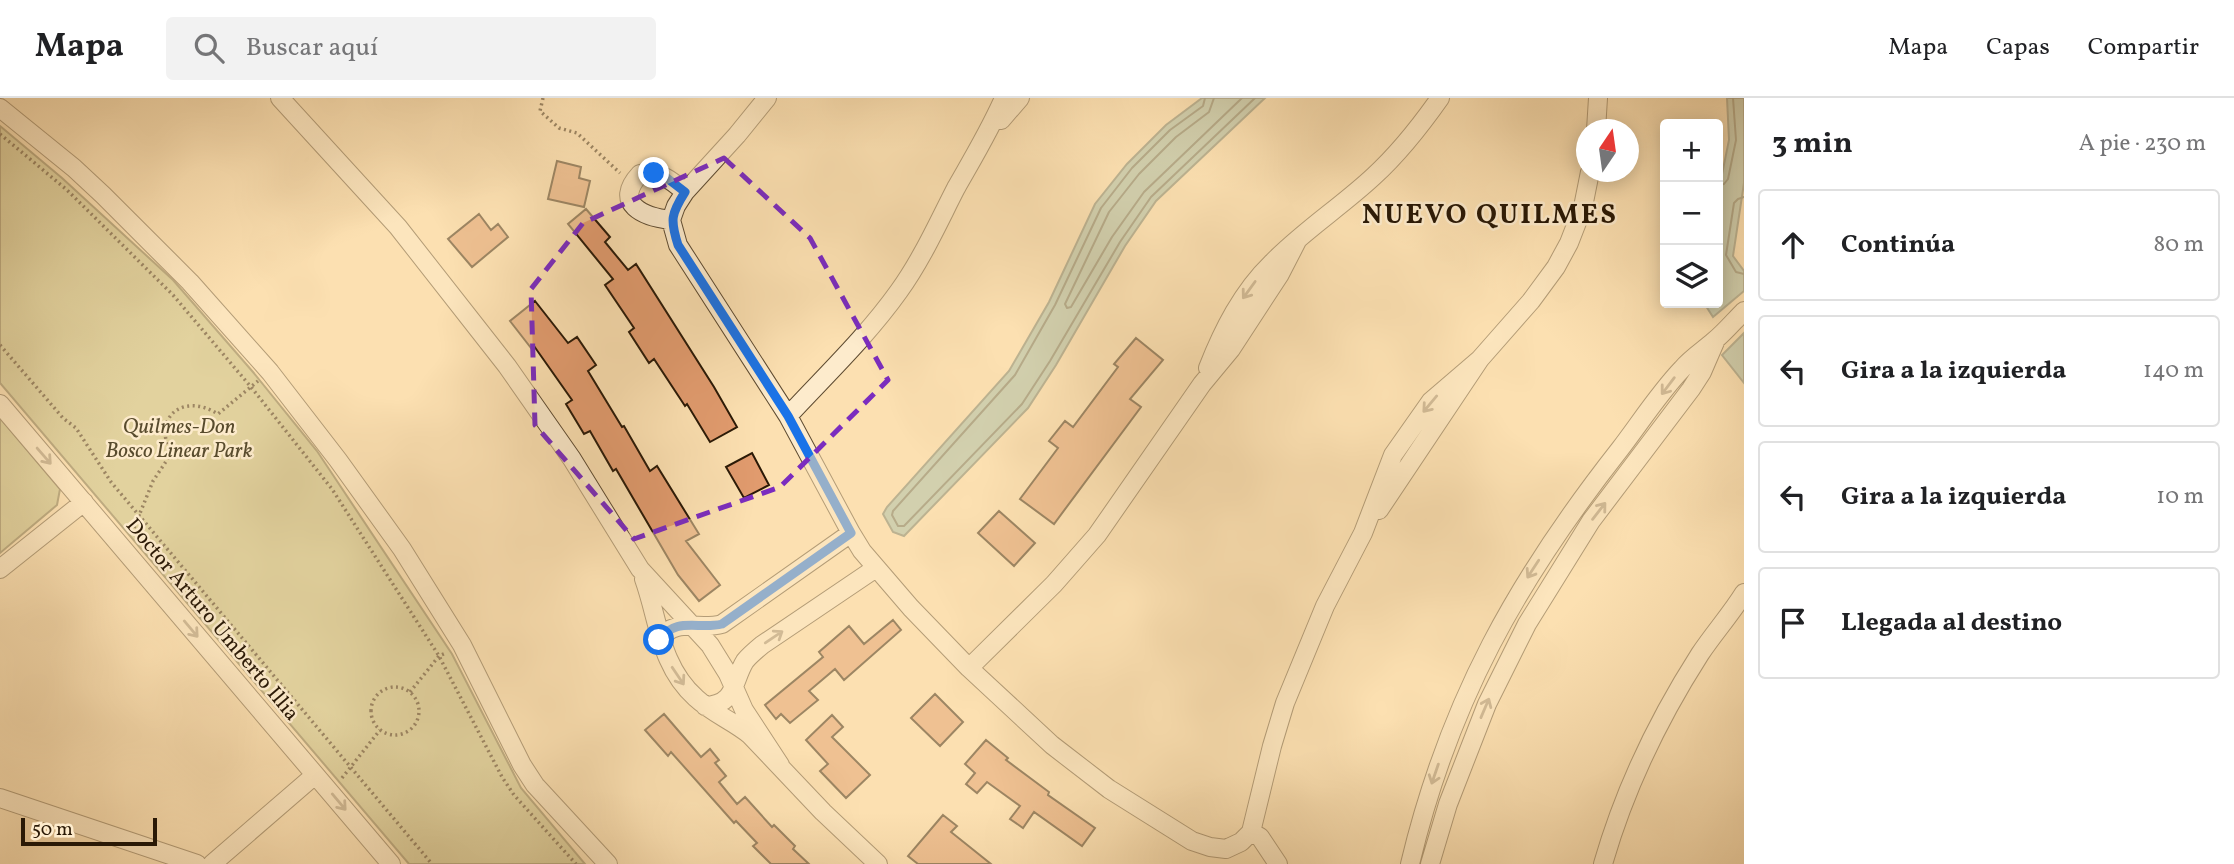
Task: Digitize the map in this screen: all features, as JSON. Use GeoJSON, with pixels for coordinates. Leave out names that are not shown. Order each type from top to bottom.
{"type":"FeatureCollection","features":[{"type":"Feature","properties":{"kind":"street"},"geometry":{"type":"LineString","coordinates":[[280,98],[398,227],[480,330],[540,411],[640,569],[720,659],[744,710],[780,765]]}},
{"type":"Feature","properties":{"kind":"street"},"geometry":{"type":"LineString","coordinates":[[768,98],[685,192],[671,220],[678,245],[788,416],[851,533],[876,568],[969,668],[1052,745],[1108,789],[1192,841],[1229,856],[1251,832],[1285,703],[1325,606],[1363,533],[1384,476],[1403,439],[1431,401],[1480,359],[1531,301],[1556,267],[1583,207],[1588,182]]}},
{"type":"Feature","properties":{"kind":"street"},"geometry":{"type":"LineString","coordinates":[[788,416],[897,293],[922,254],[956,188],[989,133],[1004,98]]}},
{"type":"Feature","properties":{"kind":"street"},"geometry":{"type":"LineString","coordinates":[[989,133],[1020,98]]}},
{"type":"Feature","properties":{"kind":"street"},"geometry":{"type":"LineString","coordinates":[[969,668],[1075,562],[1097,535],[1202,384],[1233,313],[1259,277],[1374,176],[1413,134],[1440,98]]}},
{"type":"Feature","properties":{"kind":"street"},"geometry":{"type":"LineString","coordinates":[[1597,119],[1598,98]]}},
{"type":"Feature","properties":{"kind":"street"},"geometry":{"type":"LineString","coordinates":[[0,108],[103,195],[190,282],[270,372],[402,549],[462,645],[534,785],[608,864]]}},
{"type":"Feature","properties":{"kind":"street"},"geometry":{"type":"LineString","coordinates":[[671,220],[650,218],[640,213],[630,197],[629,190],[633,182],[640,174],[654,173],[663,175],[685,192]]}},
{"type":"Feature","properties":{"kind":"street"},"geometry":{"type":"LineString","coordinates":[[1410,864],[1423,812],[1444,749],[1485,653],[1539,560],[1586,493],[1681,370],[1744,311]]}},
{"type":"Feature","properties":{"kind":"street"},"geometry":{"type":"LineString","coordinates":[[1430,864],[1462,763],[1504,667],[1591,522],[1702,372],[1717,339]]}},
{"type":"Feature","properties":{"kind":"street","name":"Doctor Arturo Umberto Illia"},"geometry":{"type":"LineString","coordinates":[[0,404],[391,864]]}},
{"type":"Feature","properties":{"kind":"street"},"geometry":{"type":"LineString","coordinates":[[1619,450],[1636,464]]}},
{"type":"Feature","properties":{"kind":"street"},"geometry":{"type":"LineString","coordinates":[[0,569],[84,502]]}},
{"type":"Feature","properties":{"kind":"street"},"geometry":{"type":"LineString","coordinates":[[659,640],[673,626],[711,627],[722,624],[851,533]]}},
{"type":"Feature","properties":{"kind":"street"},"geometry":{"type":"LineString","coordinates":[[705,706],[720,704],[734,689],[739,673],[751,654],[876,568]]}},
{"type":"Feature","properties":{"kind":"street"},"geometry":{"type":"LineString","coordinates":[[640,569],[649,592],[659,640],[678,679],[705,706],[740,727],[780,765],[823,813],[878,864]]}},
{"type":"Feature","properties":{"kind":"street"},"geometry":{"type":"LineString","coordinates":[[1603,864],[1628,794],[1661,726],[1700,655],[1743,596]]}},
{"type":"Feature","properties":{"kind":"street"},"geometry":{"type":"LineString","coordinates":[[212,864],[316,775]]}},
{"type":"Feature","properties":{"kind":"street"},"geometry":{"type":"LineString","coordinates":[[0,798],[197,864]]}},
{"type":"Feature","properties":{"kind":"street"},"geometry":{"type":"LineString","coordinates":[[1251,832],[1260,838],[1278,864]]}},
{"type":"Feature","properties":{"kind":"path"},"geometry":{"type":"LineString","coordinates":[[543,98],[540,111],[559,128],[577,133],[633,182]]}},
{"type":"Feature","properties":{"kind":"path"},"geometry":{"type":"LineString","coordinates":[[0,134],[66,190],[173,295],[332,489],[439,656],[502,777],[514,795],[576,864]]}},
{"type":"Feature","properties":{"kind":"path"},"geometry":{"type":"LineString","coordinates":[[0,345],[62,418],[76,428],[111,482],[432,864]]}},
{"type":"Feature","properties":{"kind":"path"},"geometry":{"type":"LineString","coordinates":[[125,552],[153,481],[171,454],[166,444],[165,431],[171,416],[184,407],[195,404],[205,406],[218,414],[270,372]]}},
{"type":"Feature","properties":{"kind":"path"},"geometry":{"type":"LineString","coordinates":[[410,692],[439,656],[462,645]]}},
{"type":"Feature","properties":{"kind":"path"},"geometry":{"type":"LineString","coordinates":[[388,687],[403,688],[410,692],[419,706],[417,723],[404,734],[396,736],[380,730],[371,718],[370,710],[375,696],[388,687]]}},
{"type":"Feature","properties":{"kind":"path"},"geometry":{"type":"LineString","coordinates":[[331,792],[380,730]]}},
{"type":"Feature","properties":{"kind":"highlighted area"},"geometry":{"type":"Polygon","coordinates":[[[724,158],[810,238],[888,380],[780,487],[634,539],[535,425],[531,289],[583,223],[724,158]]]}},
{"type":"Feature","properties":{"kind":"green space","name":"Quilmes-Don Bosco Linear Park"},"geometry":{"type":"Polygon","coordinates":[[[0,126],[62,178],[173,280],[317,451],[452,654],[521,788],[585,864],[409,864],[0,383],[0,126]]]}},
{"type":"Feature","properties":{"kind":"green space"},"geometry":{"type":"Polygon","coordinates":[[[0,418],[60,489],[57,505],[0,553],[0,418]]]}},
{"type":"Feature","properties":{"kind":"water"},"geometry":{"type":"Polygon","coordinates":[[[1202,98],[1265,98],[1156,201],[1125,246],[1028,408],[904,536],[893,532],[883,514],[887,507],[1009,371],[1049,302],[1095,204],[1127,164],[1166,125],[1202,98]]]}},
{"type":"Feature","properties":{"kind":"water"},"geometry":{"type":"Polygon","coordinates":[[[1727,98],[1744,98],[1744,183],[1733,256],[1744,271],[1744,291],[1713,317],[1707,308],[1723,308],[1723,169],[1729,140],[1727,98]]]}},
{"type":"Feature","properties":{"kind":"water"},"geometry":{"type":"Polygon","coordinates":[[[1744,333],[1744,383],[1722,355],[1744,333]]]}},
{"type":"Feature","properties":{"kind":"building"},"geometry":{"type":"Polygon","coordinates":[[[557,161],[581,167],[579,178],[590,181],[584,207],[548,199],[557,161]]]}},
{"type":"Feature","properties":{"kind":"building"},"geometry":{"type":"Polygon","coordinates":[[[586,209],[610,237],[605,242],[628,270],[636,264],[737,427],[710,442],[687,404],[685,406],[654,359],[649,363],[629,332],[634,328],[605,285],[613,279],[568,224],[586,209]]]}},
{"type":"Feature","properties":{"kind":"building"},"geometry":{"type":"Polygon","coordinates":[[[479,214],[491,230],[498,224],[508,237],[472,267],[448,239],[479,214]]]}},
{"type":"Feature","properties":{"kind":"building"},"geometry":{"type":"Polygon","coordinates":[[[535,301],[568,343],[577,337],[596,365],[588,371],[622,427],[624,426],[650,471],[657,466],[699,534],[686,541],[720,585],[699,601],[678,575],[616,469],[613,471],[590,431],[584,434],[566,404],[572,400],[534,346],[531,348],[510,321],[535,301]]]}},
{"type":"Feature","properties":{"kind":"building"},"geometry":{"type":"Polygon","coordinates":[[[1136,338],[1163,360],[1130,399],[1141,407],[1054,524],[1020,499],[1058,448],[1049,441],[1065,421],[1073,427],[1118,367],[1114,364],[1136,338]]]}},
{"type":"Feature","properties":{"kind":"building"},"geometry":{"type":"Polygon","coordinates":[[[752,453],[769,485],[744,498],[726,467],[752,453]]]}},
{"type":"Feature","properties":{"kind":"building"},"geometry":{"type":"Polygon","coordinates":[[[999,511],[1035,543],[1014,566],[978,533],[999,511]]]}},
{"type":"Feature","properties":{"kind":"building"},"geometry":{"type":"Polygon","coordinates":[[[893,620],[901,630],[844,680],[835,669],[809,691],[818,700],[790,723],[781,714],[776,719],[765,705],[823,657],[819,652],[849,626],[864,644],[893,620]]]}},
{"type":"Feature","properties":{"kind":"building"},"geometry":{"type":"Polygon","coordinates":[[[935,694],[963,722],[940,746],[911,718],[935,694]]]}},
{"type":"Feature","properties":{"kind":"building"},"geometry":{"type":"Polygon","coordinates":[[[664,714],[701,757],[710,749],[719,760],[715,763],[726,776],[719,782],[737,804],[745,797],[772,827],[774,825],[795,846],[793,849],[809,864],[771,864],[753,846],[757,843],[736,821],[734,823],[671,752],[668,756],[645,730],[664,714]]]}},
{"type":"Feature","properties":{"kind":"building"},"geometry":{"type":"Polygon","coordinates":[[[832,715],[843,727],[832,737],[870,775],[846,798],[820,771],[828,764],[806,740],[832,715]]]}},
{"type":"Feature","properties":{"kind":"building"},"geometry":{"type":"Polygon","coordinates":[[[986,740],[1008,758],[1006,760],[1049,792],[1048,795],[1095,828],[1082,846],[1034,812],[1023,828],[1010,819],[1020,806],[987,782],[977,793],[966,784],[975,773],[965,764],[986,740]]]}},
{"type":"Feature","properties":{"kind":"building"},"geometry":{"type":"Polygon","coordinates":[[[943,815],[957,826],[951,832],[991,864],[918,864],[908,856],[943,815]]]}},
{"type":"Feature","properties":{"kind":"district","name":"NUEVO QUILMES"},"geometry":{"type":"Point","coordinates":[1490,213]}},
{"type":"Feature","properties":{"kind":"route"},"geometry":{"type":"LineString","coordinates":[[654,173],[663,175],[685,192],[671,220],[678,245],[788,416],[851,533],[722,624],[711,627],[673,626],[659,640]]}}]}
